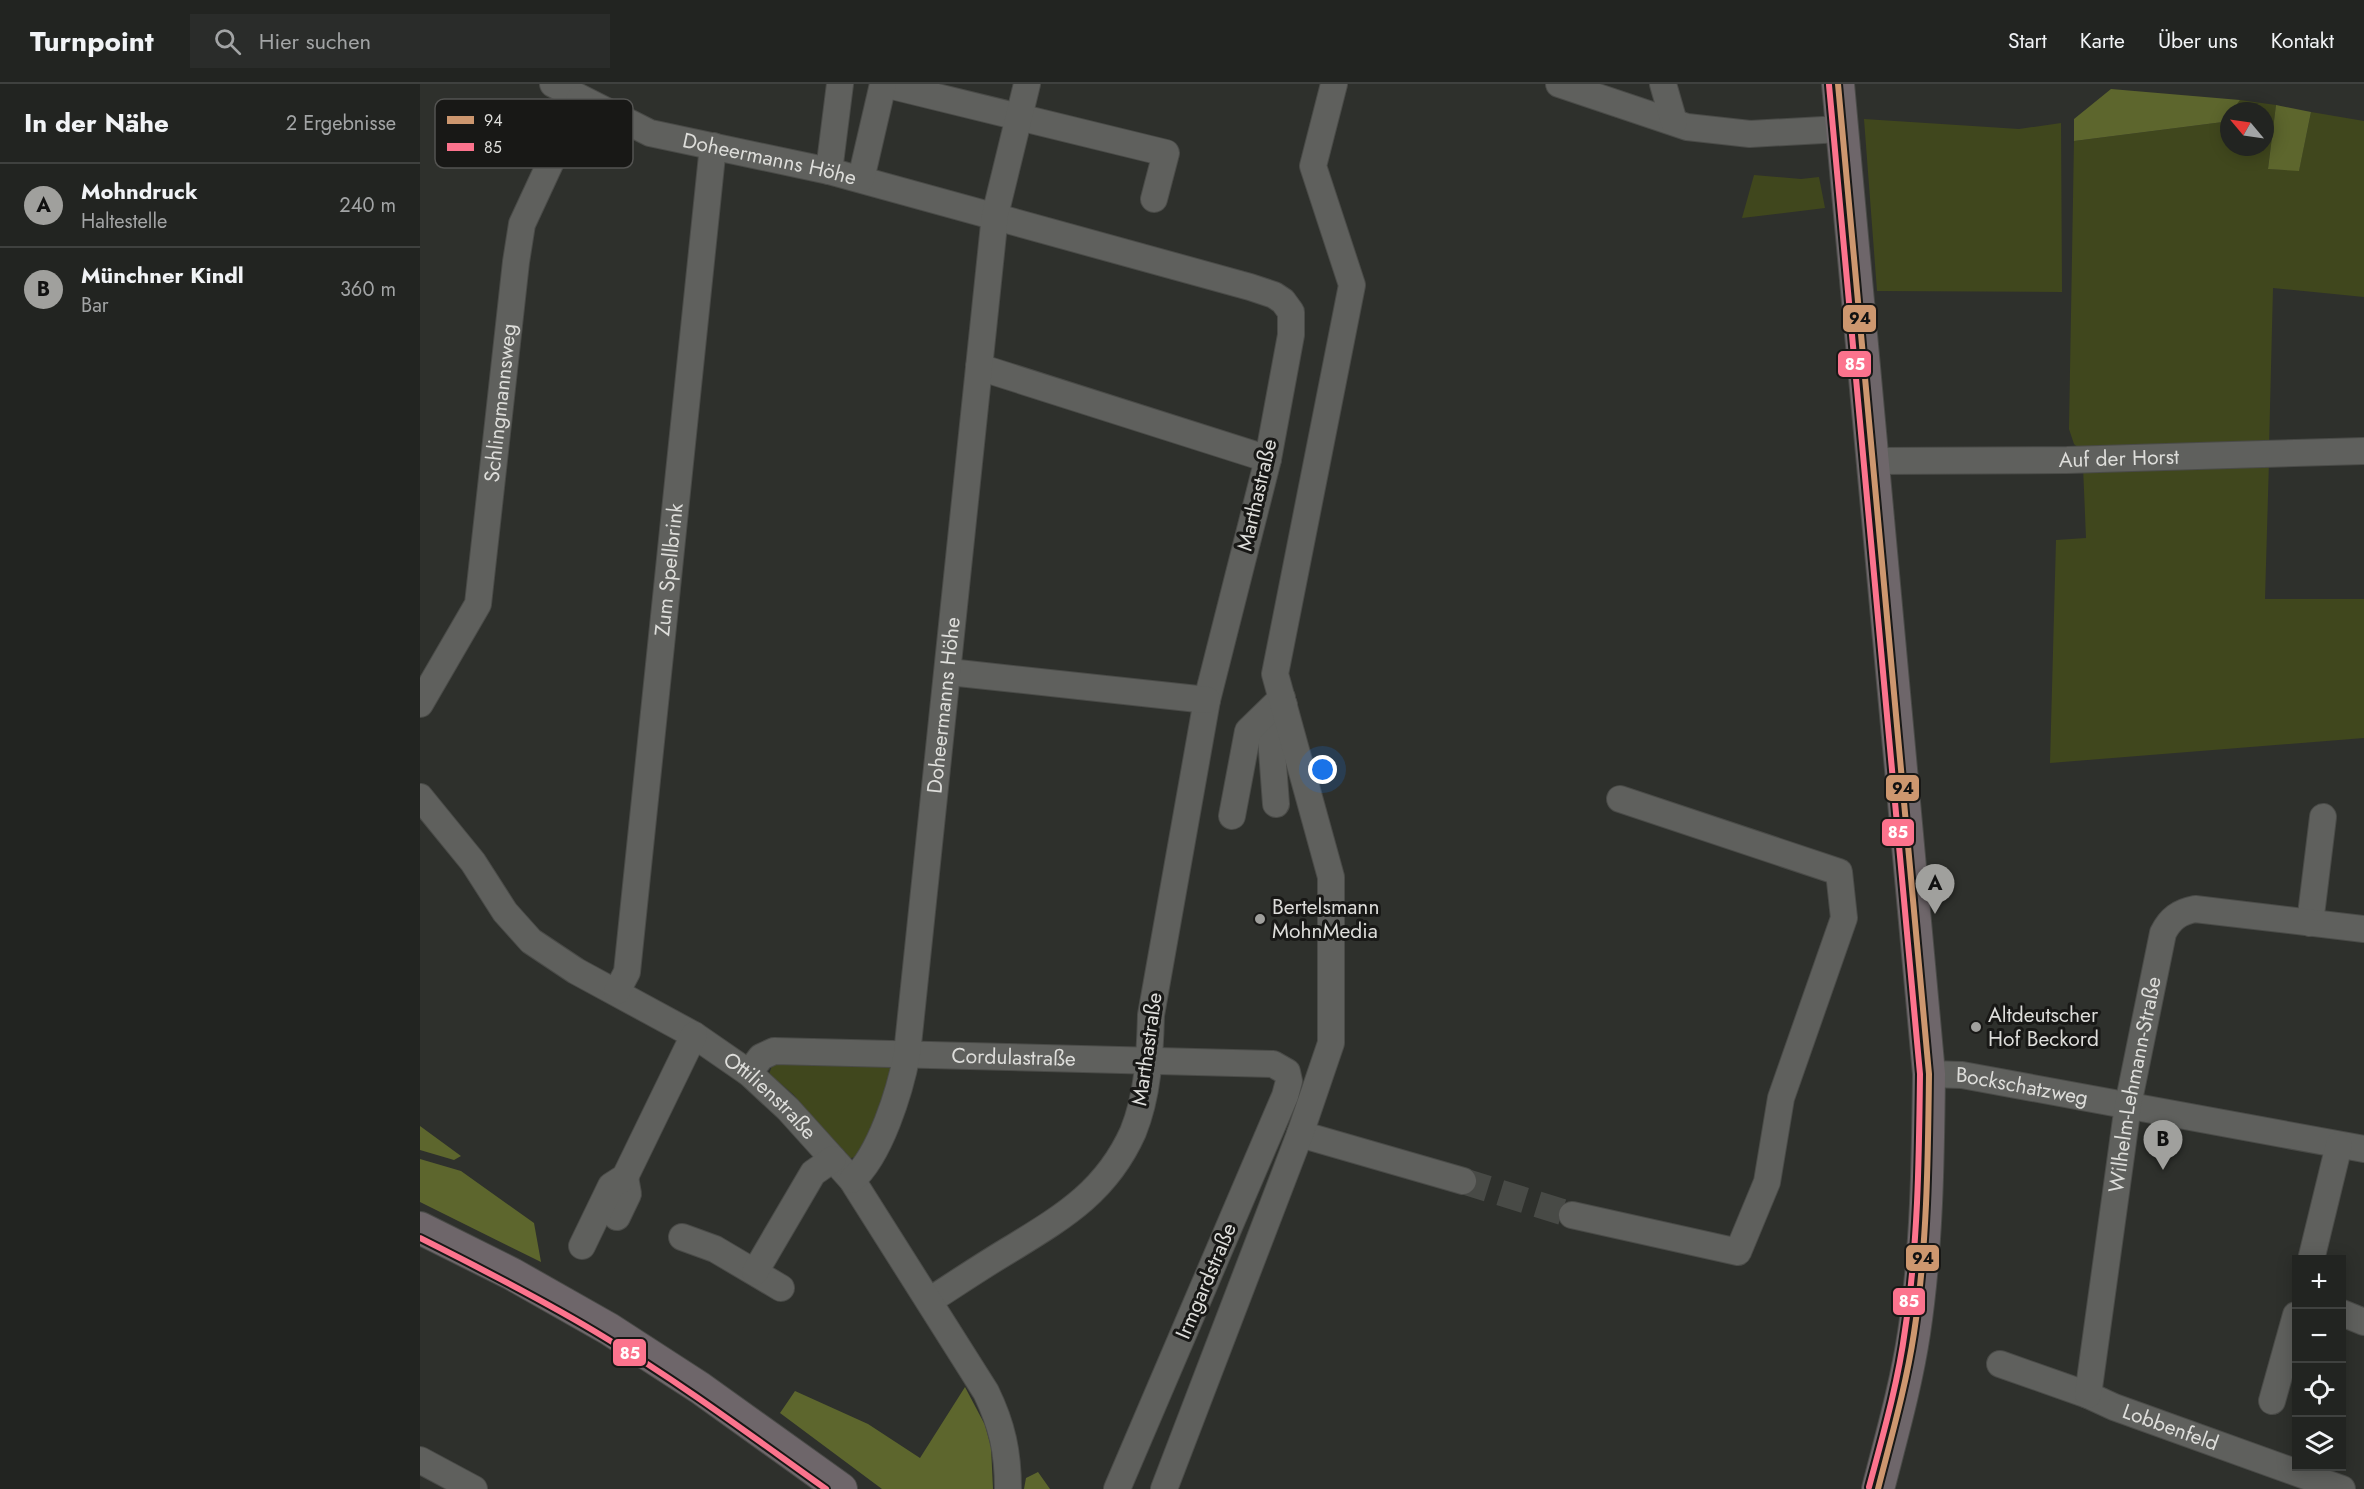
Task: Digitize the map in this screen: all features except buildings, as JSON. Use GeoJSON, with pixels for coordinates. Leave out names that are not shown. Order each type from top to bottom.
{"type":"FeatureCollection","features":[{"type":"Feature","properties":{"kind":"main road"},"geometry":{"type":"LineString","coordinates":[[1838,84],[1929,1074],[1924,1245],[1914,1334],[1878,1489]]}},
{"type":"Feature","properties":{"kind":"main road"},"geometry":{"type":"LineString","coordinates":[[420,1228],[512,1274],[609,1329],[700,1388],[841,1489]]}},
{"type":"Feature","properties":{"kind":"main road"},"geometry":{"type":"LineString","coordinates":[[420,1234],[449,1244]]}},
{"type":"Feature","properties":{"kind":"street","name":"Doheermanns Höhe"},"geometry":{"type":"LineString","coordinates":[[553,84],[580,99]]}},
{"type":"Feature","properties":{"kind":"street"},"geometry":{"type":"LineString","coordinates":[[829,171],[840,84]]}},
{"type":"Feature","properties":{"kind":"street"},"geometry":{"type":"LineString","coordinates":[[861,180],[884,84],[1166,153],[1154,199]]}},
{"type":"Feature","properties":{"kind":"street"},"geometry":{"type":"LineString","coordinates":[[995,215],[1027,84]]}},
{"type":"Feature","properties":{"kind":"street"},"geometry":{"type":"LineString","coordinates":[[1164,1489],[1300,1134],[1331,1044],[1331,877],[1275,674],[1352,285],[1313,166],[1334,84]]}},
{"type":"Feature","properties":{"kind":"street"},"geometry":{"type":"LineString","coordinates":[[1559,84],[1687,126],[1750,134],[1841,129]]}},
{"type":"Feature","properties":{"kind":"street"},"geometry":{"type":"LineString","coordinates":[[1662,84],[1674,122]]}},
{"type":"Feature","properties":{"kind":"street","name":"Doheermanns Höhe"},"geometry":{"type":"LineString","coordinates":[[633,125],[650,133],[829,171],[995,215],[1274,295]]}},
{"type":"Feature","properties":{"kind":"street","name":"Zum Spellbrink"},"geometry":{"type":"LineString","coordinates":[[617,991],[627,972],[713,146]]}},
{"type":"Feature","properties":{"kind":"street","name":"Schlingmannsweg"},"geometry":{"type":"LineString","coordinates":[[420,704],[478,604],[522,224],[548,168]]}},
{"type":"Feature","properties":{"kind":"street","name":"Doheermanns Höhe"},"geometry":{"type":"LineString","coordinates":[[852,1180],[862,1171],[887,1122],[900,1089],[907,1054],[949,672],[995,215]]}},
{"type":"Feature","properties":{"kind":"street","name":"Marthastraße"},"geometry":{"type":"LineString","coordinates":[[929,1300],[1057,1221],[1086,1198],[1113,1168],[1133,1131],[1143,1098],[1149,1060],[1151,1015],[1207,700],[1268,459],[1291,335],[1291,312],[1284,301],[1274,295]]}},
{"type":"Feature","properties":{"kind":"street"},"geometry":{"type":"LineString","coordinates":[[979,368],[1268,459]]}},
{"type":"Feature","properties":{"kind":"street","name":"Auf der Horst"},"geometry":{"type":"LineString","coordinates":[[1873,461],[2067,460],[2364,451]]}},
{"type":"Feature","properties":{"kind":"street"},"geometry":{"type":"LineString","coordinates":[[949,672],[1207,700]]}},
{"type":"Feature","properties":{"kind":"street"},"geometry":{"type":"LineString","coordinates":[[1276,804],[1270,724],[1283,702]]}},
{"type":"Feature","properties":{"kind":"street"},"geometry":{"type":"LineString","coordinates":[[1232,816],[1248,731],[1283,702]]}},
{"type":"Feature","properties":{"kind":"street","name":"Ottilienstraße"},"geometry":{"type":"LineString","coordinates":[[420,796],[473,862],[505,912],[531,941],[576,971],[617,991],[694,1035],[748,1073],[788,1108],[852,1180],[986,1392],[998,1418],[1005,1442],[1008,1489]]}},
{"type":"Feature","properties":{"kind":"street"},"geometry":{"type":"LineString","coordinates":[[1572,1215],[1738,1252],[1767,1182],[1781,1098],[1844,918],[1839,872],[1620,800]]}},
{"type":"Feature","properties":{"kind":"street"},"geometry":{"type":"LineString","coordinates":[[2310,923],[2323,817]]}},
{"type":"Feature","properties":{"kind":"street","name":"Wilhelm-Lehmann-Straße"},"geometry":{"type":"LineString","coordinates":[[2088,1395],[2128,1105],[2163,933],[2168,923],[2184,911],[2195,909],[2364,929]]}},
{"type":"Feature","properties":{"kind":"street"},"geometry":{"type":"LineString","coordinates":[[582,1246],[611,1186],[625,1177],[694,1035]]}},
{"type":"Feature","properties":{"kind":"street","name":"Cordulastraße"},"geometry":{"type":"LineString","coordinates":[[748,1073],[761,1057],[774,1051],[1273,1064],[1287,1072]]}},
{"type":"Feature","properties":{"kind":"street","name":"Irmgardstraße"},"geometry":{"type":"LineString","coordinates":[[1117,1489],[1285,1096],[1289,1081],[1287,1072]]}},
{"type":"Feature","properties":{"kind":"street","name":"Bockschatzweg"},"geometry":{"type":"LineString","coordinates":[[1929,1074],[1962,1075],[2364,1149]]}},
{"type":"Feature","properties":{"kind":"street"},"geometry":{"type":"LineString","coordinates":[[1300,1134],[1463,1181]]}},
{"type":"Feature","properties":{"kind":"street"},"geometry":{"type":"LineString","coordinates":[[2312,1255],[2339,1145]]}},
{"type":"Feature","properties":{"kind":"street"},"geometry":{"type":"LineString","coordinates":[[755,1272],[813,1173],[833,1159]]}},
{"type":"Feature","properties":{"kind":"street"},"geometry":{"type":"LineString","coordinates":[[617,1217],[628,1194],[625,1177]]}},
{"type":"Feature","properties":{"kind":"street"},"geometry":{"type":"LineString","coordinates":[[682,1237],[715,1249],[781,1288]]}},
{"type":"Feature","properties":{"kind":"street"},"geometry":{"type":"LineString","coordinates":[[2346,1315],[2364,1322]]}},
{"type":"Feature","properties":{"kind":"street"},"geometry":{"type":"LineString","coordinates":[[2272,1401],[2292,1329]]}},
{"type":"Feature","properties":{"kind":"street","name":"Lobbenfeld"},"geometry":{"type":"LineString","coordinates":[[2000,1364],[2342,1489]]}},
{"type":"Feature","properties":{"kind":"street"},"geometry":{"type":"LineString","coordinates":[[420,1460],[474,1489]]}},
{"type":"Feature","properties":{"kind":"green space"},"geometry":{"type":"Polygon","coordinates":[[[2111,89],[2240,100],[2239,102],[2220,102],[2220,122],[2074,141],[2074,119],[2111,89]]]}},
{"type":"Feature","properties":{"kind":"green space"},"geometry":{"type":"Polygon","coordinates":[[[2276,105],[2311,112],[2299,171],[2268,169],[2270,156],[2274,156],[2276,105]]]}},
{"type":"Feature","properties":{"kind":"green space"},"geometry":{"type":"Polygon","coordinates":[[[2311,112],[2364,121],[2364,297],[2273,288],[2269,447],[2084,453],[2074,444],[2069,429],[2074,141],[2220,122],[2220,156],[2270,156],[2268,169],[2299,170],[2311,112]]]}},
{"type":"Feature","properties":{"kind":"green space"},"geometry":{"type":"Polygon","coordinates":[[[1864,119],[2019,129],[2061,123],[2062,292],[1877,291],[1864,119]]]}},
{"type":"Feature","properties":{"kind":"green space"},"geometry":{"type":"Polygon","coordinates":[[[1754,175],[1801,179],[1819,177],[1825,208],[1742,218],[1754,175]]]}},
{"type":"Feature","properties":{"kind":"green space"},"geometry":{"type":"Polygon","coordinates":[[[2269,461],[2265,599],[2364,599],[2364,738],[2050,763],[2056,540],[2086,538],[2083,466],[2269,461]]]}},
{"type":"Feature","properties":{"kind":"green space"},"geometry":{"type":"Polygon","coordinates":[[[774,1061],[895,1065],[865,1147],[855,1157],[847,1159],[793,1094],[769,1074],[774,1061]]]}},
{"type":"Feature","properties":{"kind":"green space"},"geometry":{"type":"Polygon","coordinates":[[[420,1126],[461,1156],[454,1160],[420,1150],[420,1126]]]}},
{"type":"Feature","properties":{"kind":"green space"},"geometry":{"type":"Polygon","coordinates":[[[420,1159],[461,1171],[534,1223],[541,1262],[420,1202],[420,1159]]]}},
{"type":"Feature","properties":{"kind":"green space"},"geometry":{"type":"Polygon","coordinates":[[[965,1387],[985,1425],[991,1447],[993,1489],[882,1489],[780,1413],[795,1391],[868,1424],[920,1458],[965,1387]]]}},
{"type":"Feature","properties":{"kind":"green space"},"geometry":{"type":"Polygon","coordinates":[[[1038,1472],[1050,1489],[1024,1489],[1026,1478],[1038,1472]]]}},
{"type":"Feature","properties":{"kind":"tunnel"},"geometry":{"type":"LineString","coordinates":[[1463,1181],[1572,1215]]}},
{"type":"Feature","properties":{"kind":"transit line","name":"94"},"geometry":{"type":"LineString","coordinates":[[1838,84],[1929,1074],[1922,1269],[1907,1373],[1878,1489]]}},
{"type":"Feature","properties":{"kind":"transit line","name":"85"},"geometry":{"type":"LineString","coordinates":[[1829,85],[1920,1074],[1913,1267],[1902,1350],[1869,1487]]}},
{"type":"Feature","properties":{"kind":"transit line","name":"85"},"geometry":{"type":"LineString","coordinates":[[420,1238],[536,1298],[633,1355],[826,1489]]}},
{"type":"Feature","properties":{"kind":"place","name":"Mohndruck"},"geometry":{"type":"Point","coordinates":[1935,914]}},
{"type":"Feature","properties":{"kind":"place","name":"Bertelsmann MohnMedia"},"geometry":{"type":"Point","coordinates":[1260,919]}},
{"type":"Feature","properties":{"kind":"place","name":"Altdeutscher Hof Beckord"},"geometry":{"type":"Point","coordinates":[1976,1027]}},
{"type":"Feature","properties":{"kind":"place","name":"Münchner Kindl"},"geometry":{"type":"Point","coordinates":[2163,1170]}}]}
